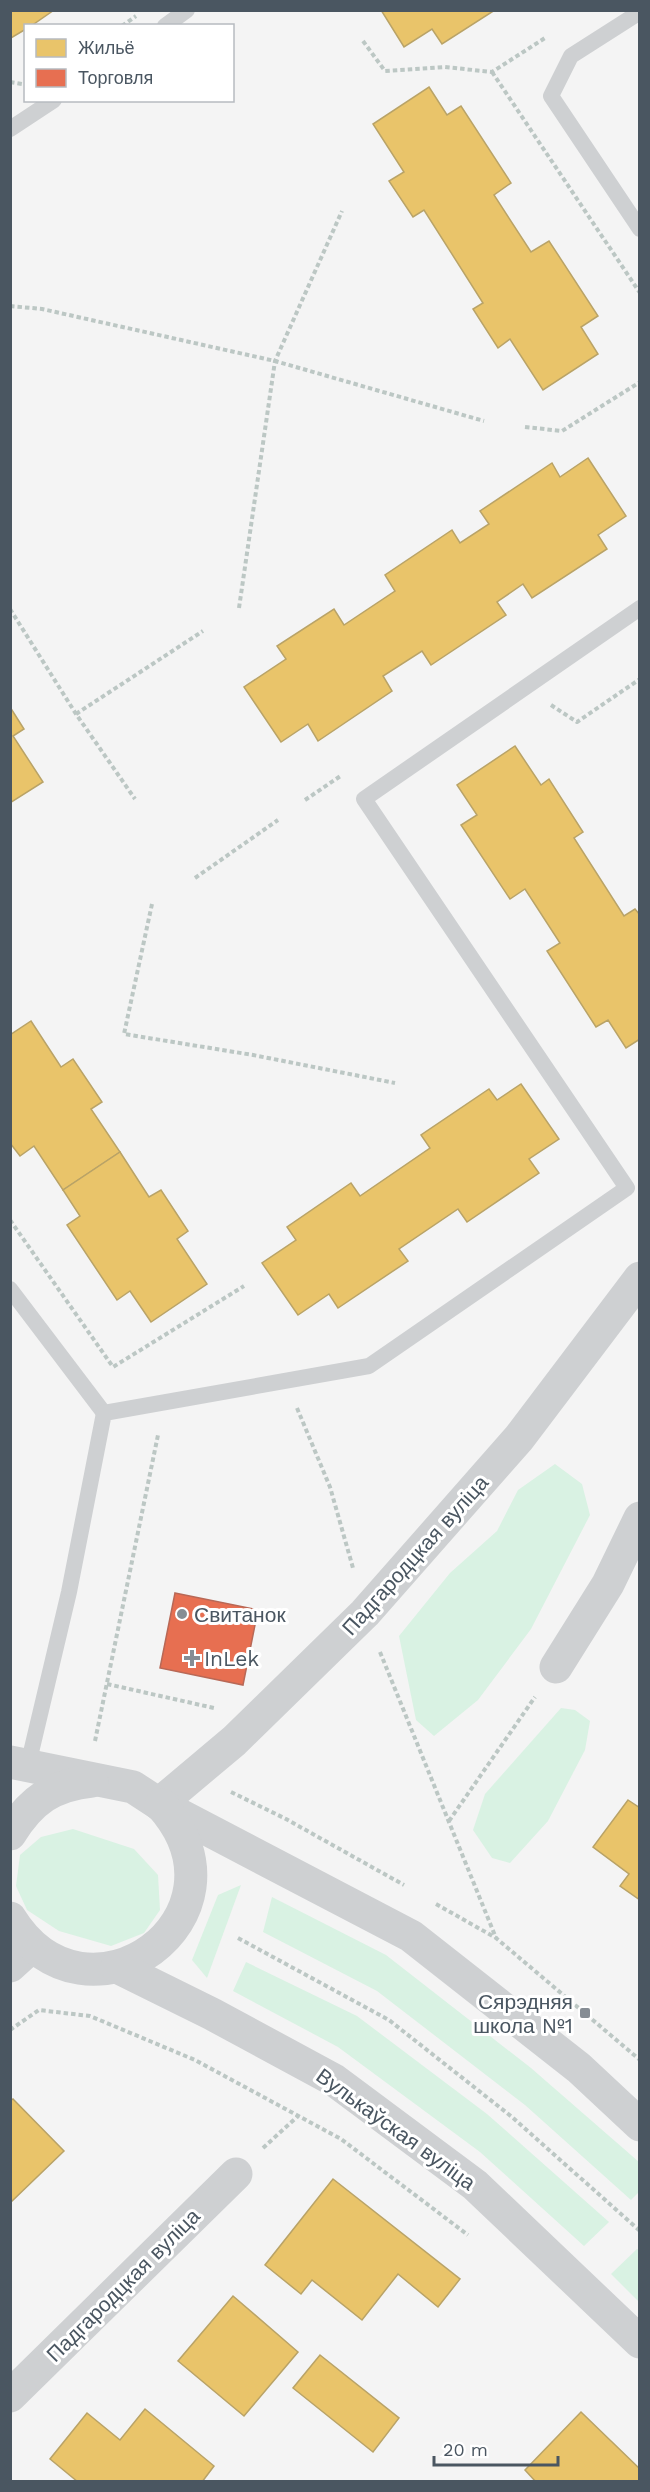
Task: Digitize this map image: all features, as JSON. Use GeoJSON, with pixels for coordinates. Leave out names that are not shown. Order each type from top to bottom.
{"type":"FeatureCollection","features":[{"type":"Feature","properties":{"kind":"street","name":"Падгародцкая вуліца"},"geometry":{"type":"LineString","coordinates":[[159,1804],[234,1741],[365,1613],[519,1438],[639,1278]]}},
{"type":"Feature","properties":{"kind":"street"},"geometry":{"type":"LineString","coordinates":[[556,1667],[608,1584],[639,1518]]}},
{"type":"Feature","properties":{"kind":"street"},"geometry":{"type":"LineString","coordinates":[[19,1763],[133,1787],[159,1804],[411,1936],[579,2068],[639,2125]]}},
{"type":"Feature","properties":{"kind":"street"},"geometry":{"type":"LineString","coordinates":[[10,1834],[23,1814],[44,1795],[72,1783],[103,1780]]}},
{"type":"Feature","properties":{"kind":"street"},"geometry":{"type":"LineString","coordinates":[[10,1918],[20,1933],[18,1951],[87,1970],[117,1967],[143,1957],[165,1940],[181,1917],[190,1890],[190,1862],[182,1835],[172,1818],[159,1804]]}},
{"type":"Feature","properties":{"kind":"street","name":"Вулькаўская вуліца"},"geometry":{"type":"LineString","coordinates":[[117,1967],[212,2014],[334,2080],[476,2185],[639,2342]]}},
{"type":"Feature","properties":{"kind":"street","name":"Падгародцкая вуліца"},"geometry":{"type":"LineString","coordinates":[[10,2396],[236,2174]]}},
{"type":"Feature","properties":{"kind":"lane"},"geometry":{"type":"LineString","coordinates":[[168,24],[187,10]]}},
{"type":"Feature","properties":{"kind":"lane"},"geometry":{"type":"LineString","coordinates":[[639,12],[571,56],[551,96],[639,229]]}},
{"type":"Feature","properties":{"kind":"lane"},"geometry":{"type":"LineString","coordinates":[[10,129],[51,102]]}},
{"type":"Feature","properties":{"kind":"lane"},"geometry":{"type":"LineString","coordinates":[[104,1413],[369,1366],[627,1188],[364,799],[639,608]]}},
{"type":"Feature","properties":{"kind":"lane"},"geometry":{"type":"LineString","coordinates":[[10,1289],[104,1413],[69,1592],[19,1763]]}},
{"type":"Feature","properties":{"kind":"path"},"geometry":{"type":"LineString","coordinates":[[125,24],[144,10]]}},
{"type":"Feature","properties":{"kind":"path"},"geometry":{"type":"LineString","coordinates":[[363,41],[385,71],[445,67],[492,72],[550,35]]}},
{"type":"Feature","properties":{"kind":"path"},"geometry":{"type":"LineString","coordinates":[[492,72],[639,293]]}},
{"type":"Feature","properties":{"kind":"path"},"geometry":{"type":"LineString","coordinates":[[239,608],[275,361],[342,211]]}},
{"type":"Feature","properties":{"kind":"path"},"geometry":{"type":"LineString","coordinates":[[10,306],[42,309],[275,361],[484,420]]}},
{"type":"Feature","properties":{"kind":"path"},"geometry":{"type":"LineString","coordinates":[[525,427],[562,431],[639,382]]}},
{"type":"Feature","properties":{"kind":"path"},"geometry":{"type":"LineString","coordinates":[[10,609],[76,714],[135,799]]}},
{"type":"Feature","properties":{"kind":"path"},"geometry":{"type":"LineString","coordinates":[[76,714],[203,631]]}},
{"type":"Feature","properties":{"kind":"path"},"geometry":{"type":"LineString","coordinates":[[547,702],[577,722],[639,679]]}},
{"type":"Feature","properties":{"kind":"path"},"geometry":{"type":"LineString","coordinates":[[195,878],[278,820]]}},
{"type":"Feature","properties":{"kind":"path"},"geometry":{"type":"LineString","coordinates":[[152,904],[124,1034],[253,1055],[396,1083]]}},
{"type":"Feature","properties":{"kind":"path"},"geometry":{"type":"LineString","coordinates":[[10,1220],[113,1367],[244,1286]]}},
{"type":"Feature","properties":{"kind":"path"},"geometry":{"type":"LineString","coordinates":[[304,1378],[297,1407],[330,1487],[365,1613],[496,1938]]}},
{"type":"Feature","properties":{"kind":"path"},"geometry":{"type":"LineString","coordinates":[[95,1741],[165,1402]]}},
{"type":"Feature","properties":{"kind":"path"},"geometry":{"type":"LineString","coordinates":[[448,1822],[556,1667]]}},
{"type":"Feature","properties":{"kind":"path"},"geometry":{"type":"LineString","coordinates":[[107,1684],[217,1709],[209,1718]]}},
{"type":"Feature","properties":{"kind":"path"},"geometry":{"type":"LineString","coordinates":[[226,1789],[252,1802]]}},
{"type":"Feature","properties":{"kind":"path"},"geometry":{"type":"LineString","coordinates":[[238,1938],[388,2019],[512,2117],[639,2231]]}},
{"type":"Feature","properties":{"kind":"path"},"geometry":{"type":"LineString","coordinates":[[10,2030],[39,2010],[90,2016],[195,2060],[341,2139],[475,2240]]}},
{"type":"Feature","properties":{"kind":"path"},"geometry":{"type":"LineString","coordinates":[[236,2174],[298,2116]]}},
{"type":"Feature","properties":{"kind":"green space"},"geometry":{"type":"Polygon","coordinates":[[[555,1464],[582,1484],[590,1515],[531,1629],[478,1700],[434,1736],[416,1720],[399,1636],[450,1573],[497,1531],[518,1490],[555,1464]]]}},
{"type":"Feature","properties":{"kind":"green space"},"geometry":{"type":"Polygon","coordinates":[[[561,1708],[575,1710],[590,1721],[585,1750],[548,1821],[510,1863],[492,1858],[473,1830],[485,1794],[561,1708]]]}},
{"type":"Feature","properties":{"kind":"green space"},"geometry":{"type":"Polygon","coordinates":[[[73,1829],[134,1849],[158,1875],[160,1910],[144,1933],[111,1946],[59,1931],[27,1910],[16,1886],[20,1855],[41,1837],[73,1829]]]}},
{"type":"Feature","properties":{"kind":"green space"},"geometry":{"type":"Polygon","coordinates":[[[241,1885],[207,1978],[192,1960],[218,1895],[241,1885]]]}},
{"type":"Feature","properties":{"kind":"green space"},"geometry":{"type":"Polygon","coordinates":[[[272,1897],[386,1955],[531,2068],[639,2162],[639,2192],[631,2200],[525,2105],[377,1991],[263,1932],[272,1897]]]}},
{"type":"Feature","properties":{"kind":"green space"},"geometry":{"type":"Polygon","coordinates":[[[246,1962],[357,2016],[487,2114],[609,2222],[584,2246],[480,2152],[338,2047],[233,1991],[246,1962]]]}},
{"type":"Feature","properties":{"kind":"green space"},"geometry":{"type":"Polygon","coordinates":[[[637,2249],[640,2251],[639,2302],[611,2274],[637,2249]]]}},
{"type":"Feature","properties":{"kind":"building: Жильё"},"geometry":{"type":"Polygon","coordinates":[[[10,10],[54,10],[34,24],[24,24],[24,30],[11,38],[10,10]]]}},
{"type":"Feature","properties":{"kind":"building: Жильё"},"geometry":{"type":"Polygon","coordinates":[[[381,10],[495,10],[442,44],[432,29],[404,47],[381,10]]]}},
{"type":"Feature","properties":{"kind":"building: Жильё"},"geometry":{"type":"Polygon","coordinates":[[[429,87],[447,115],[461,106],[511,183],[494,195],[531,252],[549,241],[598,316],[581,327],[598,354],[543,390],[510,339],[498,348],[473,309],[483,303],[424,210],[413,217],[389,181],[404,172],[373,124],[429,87]]]}},
{"type":"Feature","properties":{"kind":"building: Жильё"},"geometry":{"type":"Polygon","coordinates":[[[588,458],[626,516],[598,535],[607,549],[532,598],[523,584],[497,602],[506,615],[431,665],[422,651],[383,676],[392,691],[318,741],[308,724],[281,742],[244,687],[286,659],[277,646],[334,609],[344,625],[395,591],[385,575],[452,530],[460,543],[489,524],[480,511],[552,463],[560,477],[588,458]]]}},
{"type":"Feature","properties":{"kind":"building: Жильё"},"geometry":{"type":"Polygon","coordinates":[[[10,707],[24,729],[13,736],[43,782],[10,803],[10,707]]]}},
{"type":"Feature","properties":{"kind":"building: Жильё"},"geometry":{"type":"Polygon","coordinates":[[[515,746],[541,785],[549,779],[583,832],[574,838],[624,916],[635,909],[640,915],[640,1039],[626,1048],[608,1020],[596,1027],[547,951],[560,943],[525,889],[510,899],[461,825],[477,815],[457,785],[515,746]]]}},
{"type":"Feature","properties":{"kind":"building: Жильё"},"geometry":{"type":"Polygon","coordinates":[[[31,1021],[61,1067],[73,1059],[102,1102],[91,1109],[120,1152],[63,1190],[34,1146],[20,1156],[10,1143],[10,1035],[31,1021]]]}},
{"type":"Feature","properties":{"kind":"building: Жильё"},"geometry":{"type":"Polygon","coordinates":[[[521,1084],[559,1139],[529,1159],[539,1173],[467,1222],[458,1209],[399,1249],[408,1261],[338,1308],[329,1294],[298,1315],[262,1263],[296,1240],[287,1227],[351,1183],[360,1196],[430,1148],[421,1135],[489,1089],[497,1100],[521,1084]]]}},
{"type":"Feature","properties":{"kind":"building: Жильё"},"geometry":{"type":"Polygon","coordinates":[[[120,1152],[149,1197],[161,1190],[188,1231],[177,1239],[207,1284],[151,1322],[130,1291],[117,1300],[67,1225],[80,1216],[63,1190],[120,1152]]]}},
{"type":"Feature","properties":{"kind":"building: Жильё"},"geometry":{"type":"Polygon","coordinates":[[[628,1800],[640,1808],[640,1900],[620,1886],[629,1874],[593,1847],[628,1800]]]}},
{"type":"Feature","properties":{"kind":"building: Жильё"},"geometry":{"type":"Polygon","coordinates":[[[13,2099],[64,2151],[10,2203],[10,2101],[13,2099]]]}},
{"type":"Feature","properties":{"kind":"building: Жильё"},"geometry":{"type":"Polygon","coordinates":[[[333,2179],[460,2279],[438,2307],[398,2274],[362,2320],[312,2280],[301,2294],[265,2265],[333,2179]]]}},
{"type":"Feature","properties":{"kind":"building: Жильё"},"geometry":{"type":"Polygon","coordinates":[[[233,2296],[298,2352],[244,2416],[178,2361],[233,2296]]]}},
{"type":"Feature","properties":{"kind":"building: Жильё"},"geometry":{"type":"Polygon","coordinates":[[[320,2355],[399,2418],[373,2452],[293,2388],[320,2355]]]}},
{"type":"Feature","properties":{"kind":"building: Жильё"},"geometry":{"type":"Polygon","coordinates":[[[145,2409],[214,2466],[202,2482],[78,2482],[50,2459],[87,2413],[120,2440],[145,2409]]]}},
{"type":"Feature","properties":{"kind":"building: Жильё"},"geometry":{"type":"Polygon","coordinates":[[[581,2412],[640,2469],[640,2482],[536,2482],[525,2470],[581,2412]]]}},
{"type":"Feature","properties":{"kind":"building: Торговля"},"geometry":{"type":"Polygon","coordinates":[[[175,1593],[258,1610],[243,1685],[160,1668],[175,1593]]]}},
{"type":"Feature","properties":{"kind":"place","name":"Свитанок"},"geometry":{"type":"Point","coordinates":[182,1614]}},
{"type":"Feature","properties":{"kind":"place","name":"InLek"},"geometry":{"type":"Point","coordinates":[192,1658]}},
{"type":"Feature","properties":{"kind":"place","name":"Сярэдняя школа №1"},"geometry":{"type":"Point","coordinates":[585,2013]}}]}
